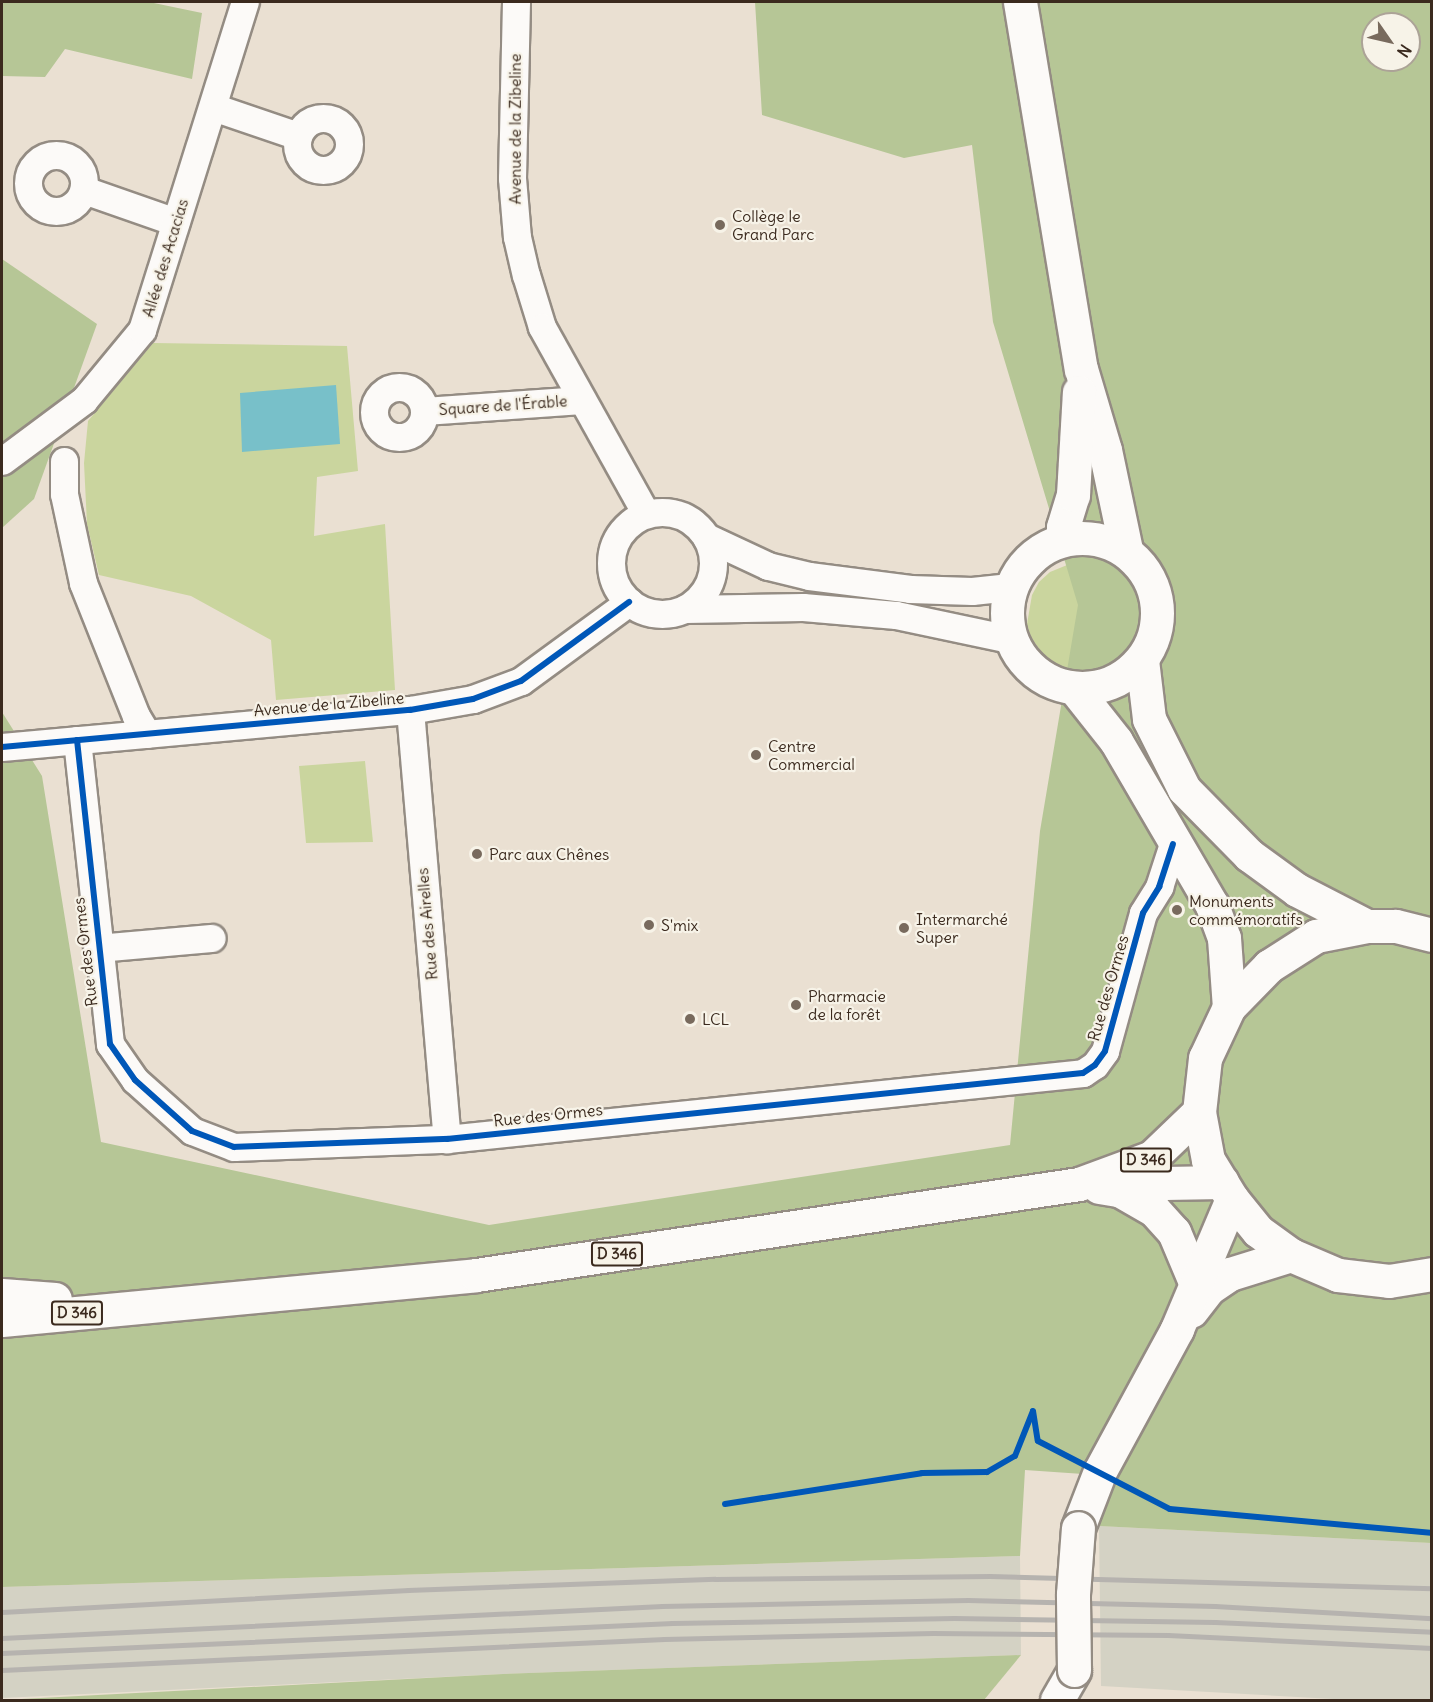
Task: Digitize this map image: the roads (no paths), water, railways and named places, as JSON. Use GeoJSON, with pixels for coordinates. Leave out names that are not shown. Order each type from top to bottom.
{"type":"FeatureCollection","features":[{"type":"Feature","properties":{"kind":"main road"},"geometry":{"type":"LineString","coordinates":[[1020,2],[1081,369],[1104,450],[1126,549],[1153,585],[1158,610],[1154,636],[1142,660],[1123,677],[1100,687],[1075,689],[1053,684],[1035,673],[1020,657],[1010,639],[1005,613],[1010,587],[1043,547],[1068,538],[1094,537],[1126,549]]}},
{"type":"Feature","properties":{"kind":"main road"},"geometry":{"type":"LineString","coordinates":[[1068,538],[1063,527],[1073,495],[1081,369]]}},
{"type":"Feature","properties":{"kind":"main road"},"geometry":{"type":"LineString","coordinates":[[1142,660],[1149,719],[1184,789],[1249,855],[1297,890],[1367,926]]}},
{"type":"Feature","properties":{"kind":"main road"},"geometry":{"type":"LineString","coordinates":[[1075,689],[1116,741],[1173,844],[1212,905],[1224,938],[1228,1007]]}},
{"type":"Feature","properties":{"kind":"main road"},"geometry":{"type":"LineString","coordinates":[[1431,935],[1395,926],[1367,926],[1316,936],[1269,966],[1228,1007],[1205,1058],[1199,1112],[1208,1160],[1227,1191],[1258,1231],[1291,1255],[1338,1275],[1389,1281],[1431,1274]]}},
{"type":"Feature","properties":{"kind":"main road","name":"D 346"},"geometry":{"type":"LineString","coordinates":[[2,1320],[476,1275],[1079,1184],[1152,1157],[1199,1112]]}},
{"type":"Feature","properties":{"kind":"main road","name":"D 346"},"geometry":{"type":"LineString","coordinates":[[1079,1184],[1119,1190],[1164,1183],[1227,1191]]}},
{"type":"Feature","properties":{"kind":"main road"},"geometry":{"type":"LineString","coordinates":[[1119,1190],[1154,1210],[1174,1232],[1195,1282]]}},
{"type":"Feature","properties":{"kind":"main road"},"geometry":{"type":"LineString","coordinates":[[1057,1701],[1074,1670],[1073,1594],[1078,1528],[1096,1479],[1177,1329],[1195,1282],[1216,1243],[1227,1191]]}},
{"type":"Feature","properties":{"kind":"main road"},"geometry":{"type":"LineString","coordinates":[[1177,1329],[1209,1288],[1230,1274],[1291,1255]]}},
{"type":"Feature","properties":{"kind":"main road"},"geometry":{"type":"LineString","coordinates":[[2,1295],[153,1306]]}},
{"type":"Feature","properties":{"kind":"street","name":"Allée des Acacias"},"geometry":{"type":"LineString","coordinates":[[2,461],[84,400],[142,330],[246,2]]}},
{"type":"Feature","properties":{"kind":"street","name":"Avenue de la Zibeline"},"geometry":{"type":"LineString","coordinates":[[516,2],[512,178],[517,237],[542,327],[646,514]]}},
{"type":"Feature","properties":{"kind":"street"},"geometry":{"type":"LineString","coordinates":[[213,107],[298,136]]}},
{"type":"Feature","properties":{"kind":"street"},"geometry":{"type":"LineString","coordinates":[[84,190],[176,222]]}},
{"type":"Feature","properties":{"kind":"street","name":"Square de l'Érable"},"geometry":{"type":"LineString","coordinates":[[424,411],[582,400]]}},
{"type":"Feature","properties":{"kind":"street"},"geometry":{"type":"LineString","coordinates":[[64,461],[64,494],[83,583],[136,716],[147,734]]}},
{"type":"Feature","properties":{"kind":"street"},"geometry":{"type":"LineString","coordinates":[[1010,587],[972,591],[910,589],[809,576],[768,566],[706,537],[691,521],[677,514],[646,514],[624,529],[612,555],[616,586],[629,602],[656,614],[685,609],[826,609],[896,615],[1010,639]]}},
{"type":"Feature","properties":{"kind":"street"},"geometry":{"type":"LineString","coordinates":[[685,609],[711,579],[714,562],[706,537]]}},
{"type":"Feature","properties":{"kind":"street","name":"Avenue de la Zibeline"},"geometry":{"type":"LineString","coordinates":[[2,747],[410,710],[473,699],[521,681],[629,602]]}},
{"type":"Feature","properties":{"kind":"street","name":"Rue des Airelles"},"geometry":{"type":"LineString","coordinates":[[410,710],[447,1139]]}},
{"type":"Feature","properties":{"kind":"street","name":"Rue des Ormes"},"geometry":{"type":"LineString","coordinates":[[77,740],[97,948],[110,1044],[135,1080],[192,1131],[234,1147],[447,1139],[1083,1073],[1095,1065],[1105,1051],[1143,913],[1159,887],[1173,844]]}},
{"type":"Feature","properties":{"kind":"street"},"geometry":{"type":"LineString","coordinates":[[97,948],[212,938]]}},
{"type":"Feature","properties":{"kind":"water"},"geometry":{"type":"Polygon","coordinates":[[[336,385],[340,444],[242,452],[240,393],[336,385]]]}},
{"type":"Feature","properties":{"kind":"railway"},"geometry":{"type":"LineString","coordinates":[[2,1612],[408,1590],[715,1579],[990,1576],[1432,1588]]}},
{"type":"Feature","properties":{"kind":"railway"},"geometry":{"type":"LineString","coordinates":[[2,1638],[662,1606],[968,1600],[1215,1606],[1432,1618]]}},
{"type":"Feature","properties":{"kind":"railway"},"geometry":{"type":"LineString","coordinates":[[2,1653],[672,1623],[954,1618],[1215,1622],[1432,1632]]}},
{"type":"Feature","properties":{"kind":"railway"},"geometry":{"type":"LineString","coordinates":[[2,1670],[664,1639],[933,1633],[1168,1635],[1432,1648]]}},
{"type":"Feature","properties":{"kind":"place","name":"Collège le Grand Parc"},"geometry":{"type":"Point","coordinates":[720,225]}},
{"type":"Feature","properties":{"kind":"place","name":"Centre Commercial"},"geometry":{"type":"Point","coordinates":[756,755]}},
{"type":"Feature","properties":{"kind":"place","name":"Parc aux Chênes"},"geometry":{"type":"Point","coordinates":[477,854]}},
{"type":"Feature","properties":{"kind":"place","name":"Monuments commémoratifs"},"geometry":{"type":"Point","coordinates":[1177,910]}},
{"type":"Feature","properties":{"kind":"place","name":"S'mix"},"geometry":{"type":"Point","coordinates":[649,925]}},
{"type":"Feature","properties":{"kind":"place","name":"Intermarché Super"},"geometry":{"type":"Point","coordinates":[904,928]}},
{"type":"Feature","properties":{"kind":"place","name":"Pharmacie de la forêt"},"geometry":{"type":"Point","coordinates":[796,1005]}},
{"type":"Feature","properties":{"kind":"place","name":"LCL"},"geometry":{"type":"Point","coordinates":[690,1019]}}]}
